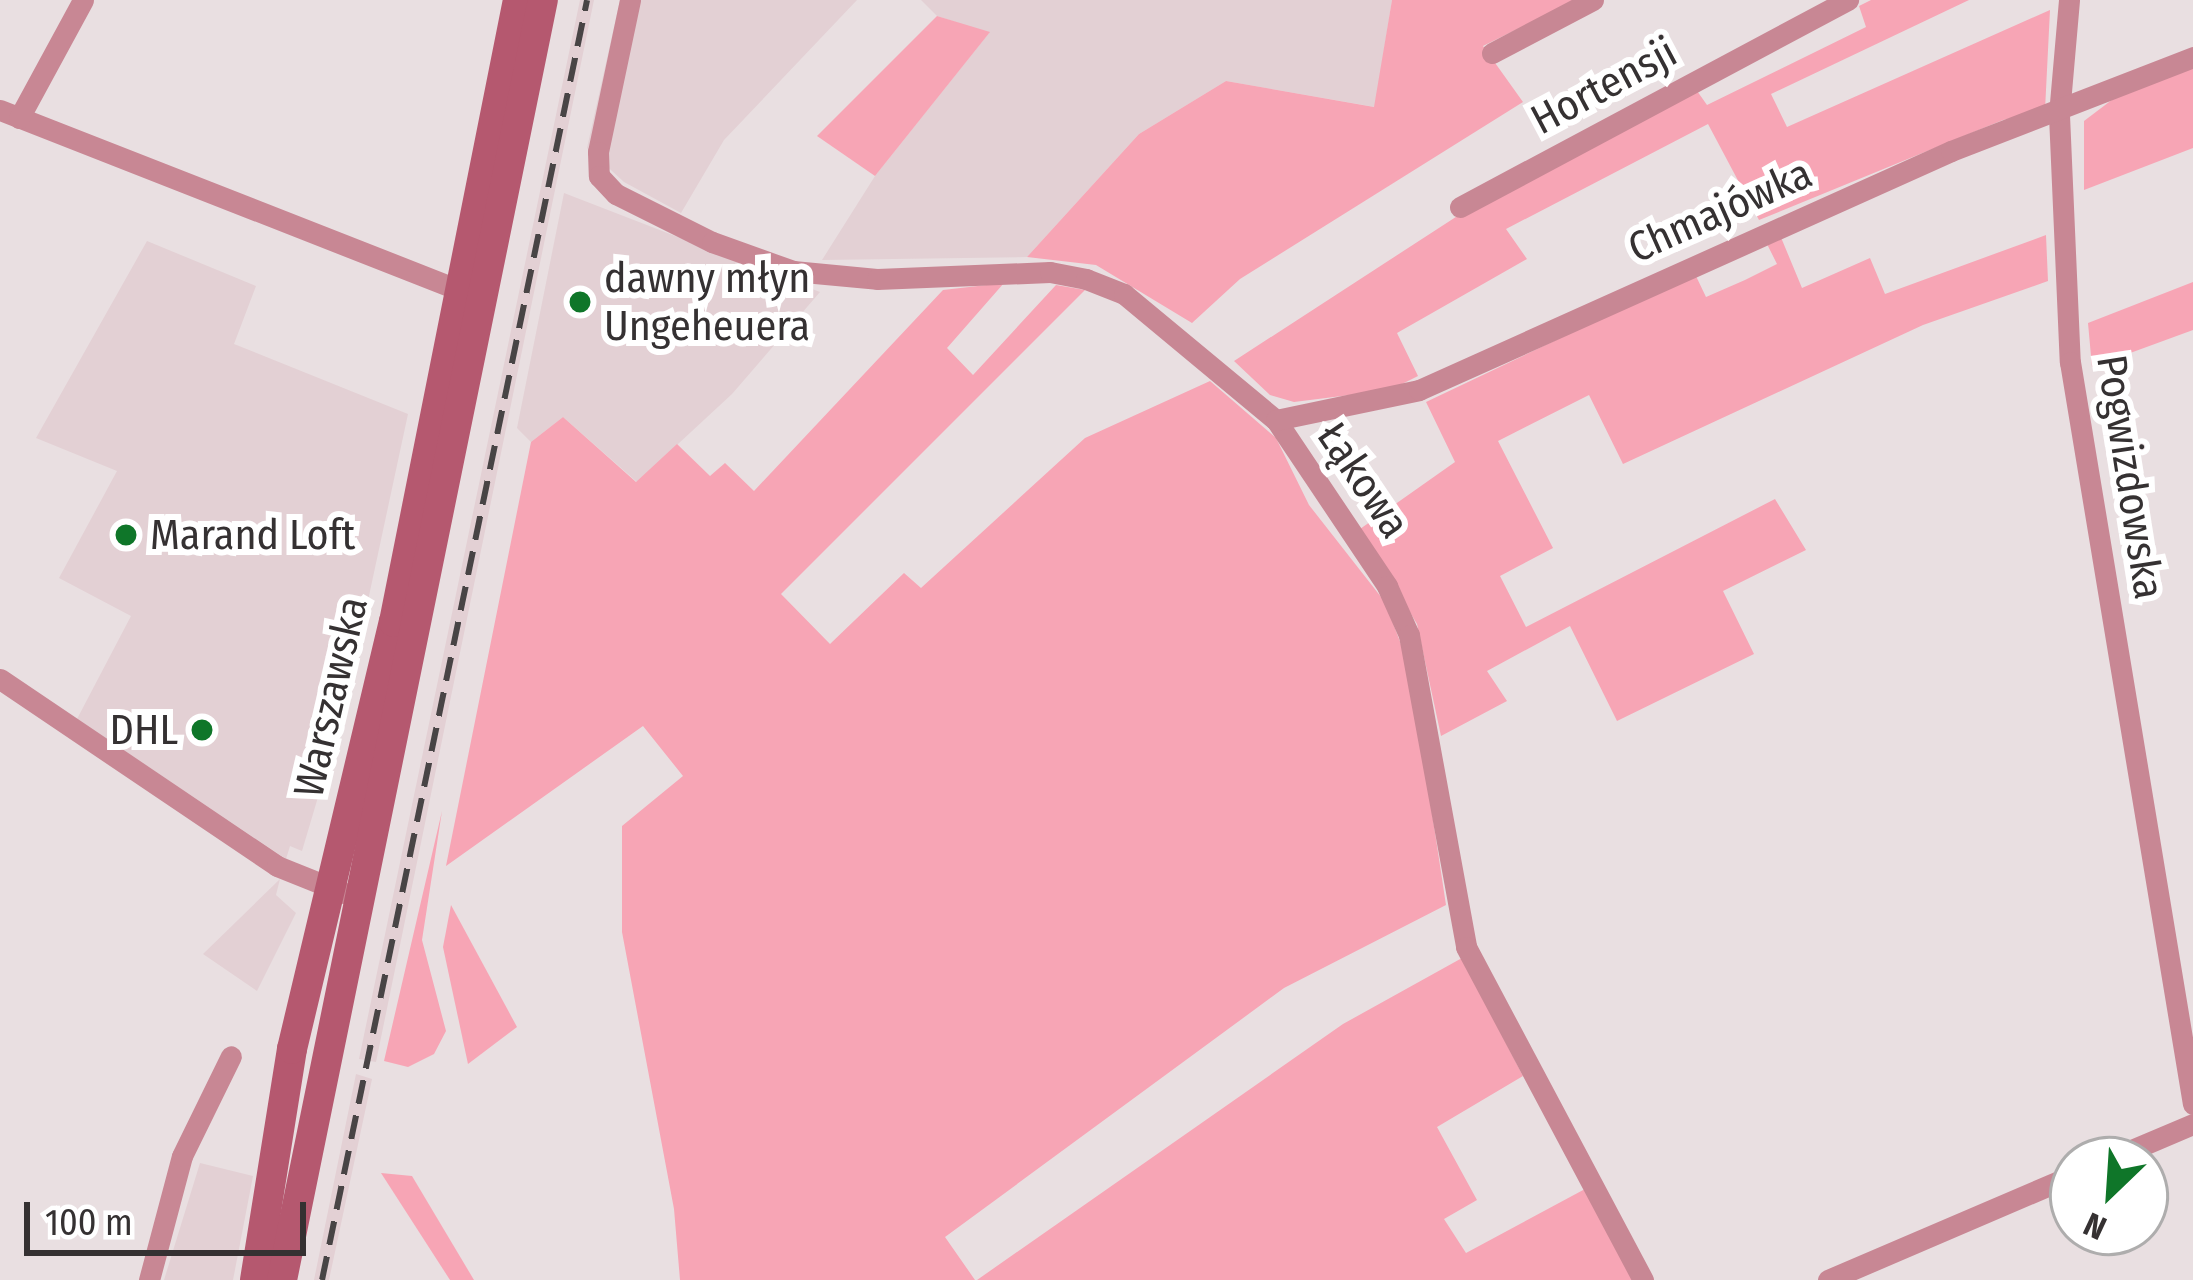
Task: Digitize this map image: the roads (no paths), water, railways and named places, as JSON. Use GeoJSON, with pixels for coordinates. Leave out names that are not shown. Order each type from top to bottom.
{"type":"FeatureCollection","features":[{"type":"Feature","properties":{"kind":"main road"},"geometry":{"type":"LineString","coordinates":[[500,145],[518,0]]}},
{"type":"Feature","properties":{"kind":"main road"},"geometry":{"type":"LineString","coordinates":[[500,145],[543,0]]}},
{"type":"Feature","properties":{"kind":"main road","name":"Warszawska"},"geometry":{"type":"LineString","coordinates":[[282,1280],[342,894],[457,289],[500,145]]}},
{"type":"Feature","properties":{"kind":"main road","name":"Warszawska"},"geometry":{"type":"LineString","coordinates":[[254,1280],[342,894],[500,145]]}},
{"type":"Feature","properties":{"kind":"street"},"geometry":{"type":"LineString","coordinates":[[83,0],[10,114],[457,289]]}},
{"type":"Feature","properties":{"kind":"street","name":"Łąkowa"},"geometry":{"type":"LineString","coordinates":[[630,0],[599,176],[616,194],[695,234],[793,271],[877,279],[1050,272],[1087,279],[1124,294],[1276,420],[1387,586],[1409,634],[1466,947],[1643,1280]]}},
{"type":"Feature","properties":{"kind":"street"},"geometry":{"type":"LineString","coordinates":[[1492,53],[1593,0]]}},
{"type":"Feature","properties":{"kind":"street","name":"Hortensji"},"geometry":{"type":"LineString","coordinates":[[1460,207],[1848,0]]}},
{"type":"Feature","properties":{"kind":"street","name":"Pogwizdowska"},"geometry":{"type":"LineString","coordinates":[[2069,0],[2059,115],[2075,402],[2193,1104]]}},
{"type":"Feature","properties":{"kind":"street","name":"Chmajówka"},"geometry":{"type":"LineString","coordinates":[[1276,420],[1419,390],[1951,151],[2059,115],[2193,58]]}},
{"type":"Feature","properties":{"kind":"street"},"geometry":{"type":"LineString","coordinates":[[0,679],[277,866],[342,894]]}},
{"type":"Feature","properties":{"kind":"street"},"geometry":{"type":"LineString","coordinates":[[149,1280],[182,1156],[231,1056]]}},
{"type":"Feature","properties":{"kind":"street"},"geometry":{"type":"LineString","coordinates":[[2165,1136],[2193,1124]]}},
{"type":"Feature","properties":{"kind":"street"},"geometry":{"type":"LineString","coordinates":[[1828,1280],[2049,1185]]}},
{"type":"Feature","properties":{"kind":"railway"},"geometry":{"type":"LineString","coordinates":[[322,1280],[587,0]]}},
{"type":"Feature","properties":{"kind":"place","name":"dawny młyn Ungeheuera"},"geometry":{"type":"Point","coordinates":[580,302]}},
{"type":"Feature","properties":{"kind":"place","name":"Marand Loft"},"geometry":{"type":"Point","coordinates":[126,535]}},
{"type":"Feature","properties":{"kind":"place","name":"DHL"},"geometry":{"type":"Point","coordinates":[202,730]}}]}
